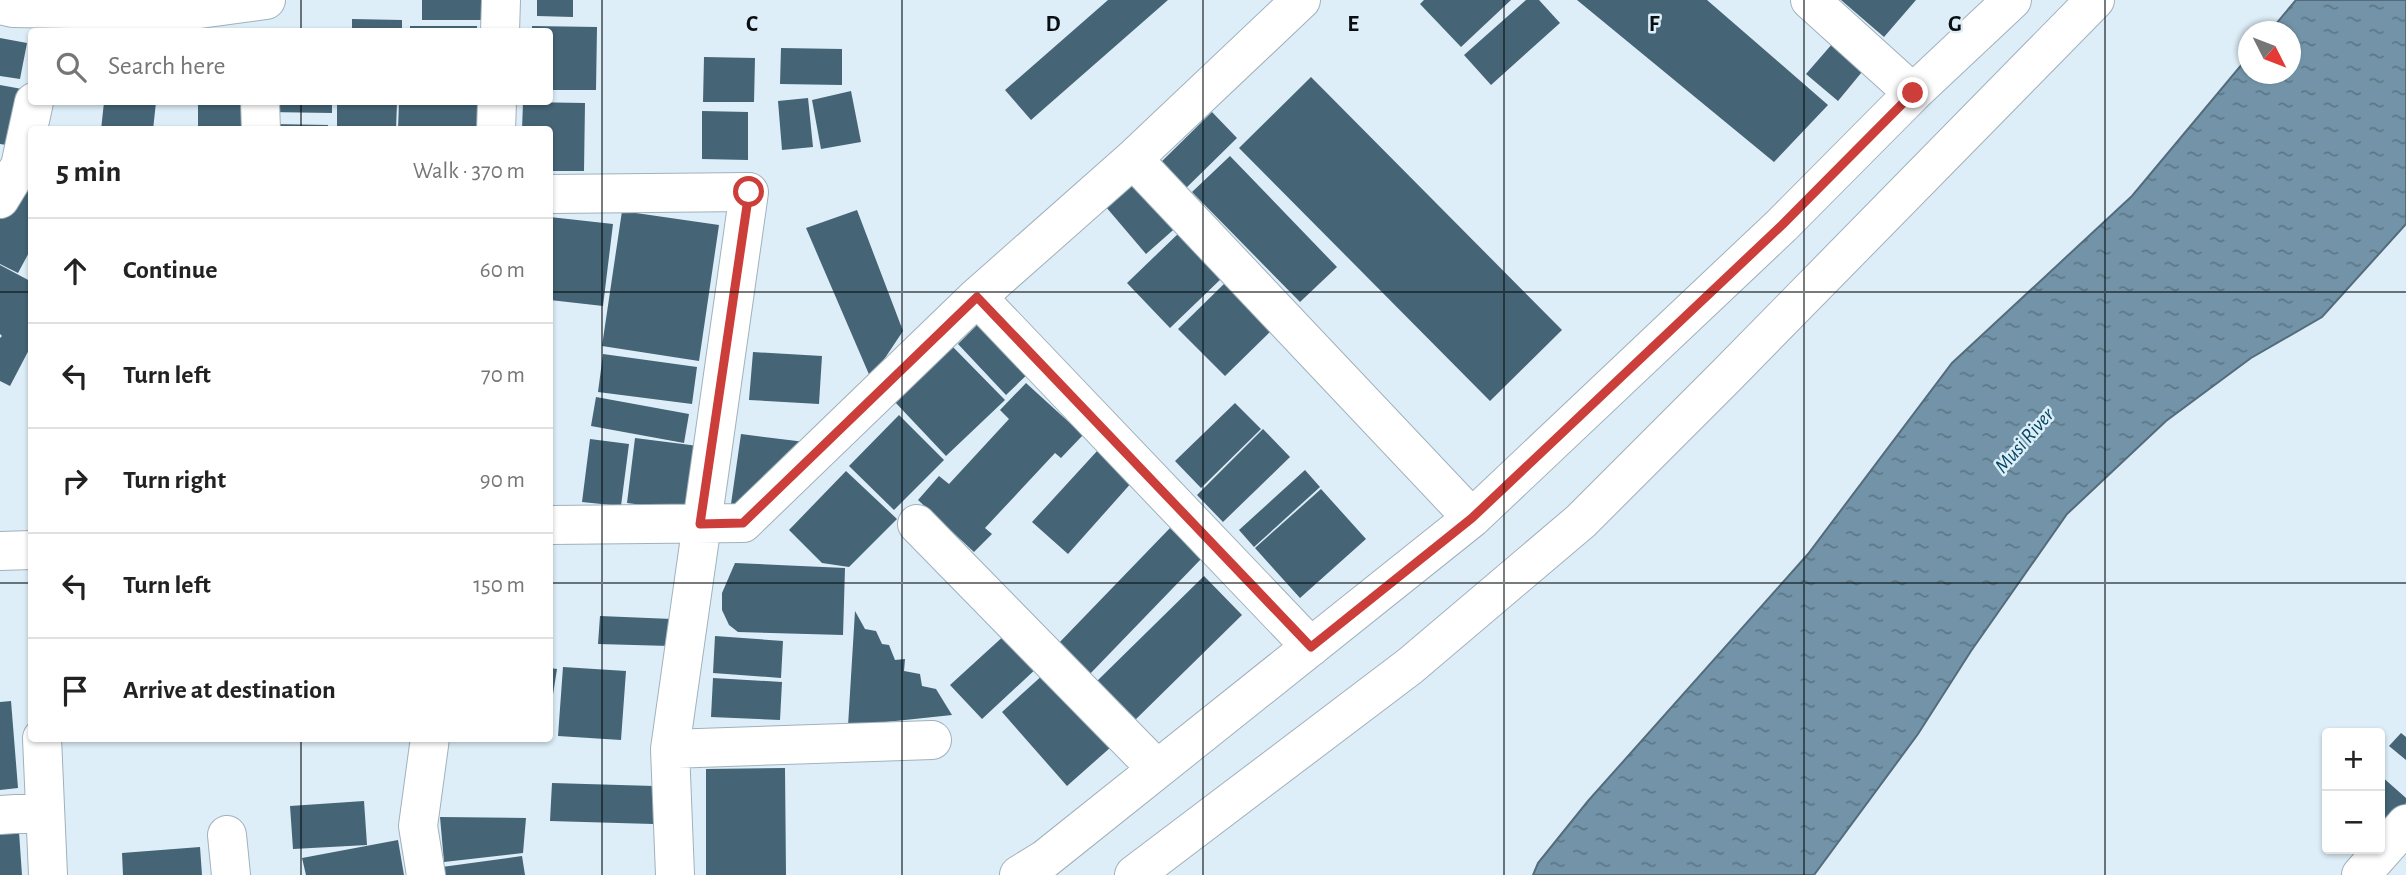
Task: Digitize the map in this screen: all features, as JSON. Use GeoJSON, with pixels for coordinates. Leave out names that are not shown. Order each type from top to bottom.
{"type":"FeatureCollection","features":[{"type":"Feature","properties":{"kind":"street"},"geometry":{"type":"LineString","coordinates":[[0,5],[13,8],[185,11],[266,0]]}},
{"type":"Feature","properties":{"kind":"street"},"geometry":{"type":"LineString","coordinates":[[500,28],[501,0]]}},
{"type":"Feature","properties":{"kind":"street"},"geometry":{"type":"LineString","coordinates":[[553,525],[743,523],[977,297],[1133,159],[1301,0]]}},
{"type":"Feature","properties":{"kind":"street"},"geometry":{"type":"LineString","coordinates":[[1810,0],[1913,93]]}},
{"type":"Feature","properties":{"kind":"street"},"geometry":{"type":"LineString","coordinates":[[1019,875],[1045,859],[1472,518],[1782,225],[1913,93],[2011,0]]}},
{"type":"Feature","properties":{"kind":"street"},"geometry":{"type":"LineString","coordinates":[[1134,875],[1410,666],[1581,522],[2095,0]]}},
{"type":"Feature","properties":{"kind":"street"},"geometry":{"type":"LineString","coordinates":[[0,29],[28,34]]}},
{"type":"Feature","properties":{"kind":"street"},"geometry":{"type":"LineString","coordinates":[[0,199],[17,166],[33,105]]}},
{"type":"Feature","properties":{"kind":"street"},"geometry":{"type":"LineString","coordinates":[[260,105],[261,126]]}},
{"type":"Feature","properties":{"kind":"street"},"geometry":{"type":"LineString","coordinates":[[496,126],[497,105]]}},
{"type":"Feature","properties":{"kind":"street"},"geometry":{"type":"LineString","coordinates":[[1133,159],[1472,518]]}},
{"type":"Feature","properties":{"kind":"street"},"geometry":{"type":"LineString","coordinates":[[553,194],[749,192],[670,749],[675,875]]}},
{"type":"Feature","properties":{"kind":"street"},"geometry":{"type":"LineString","coordinates":[[977,297],[1311,647]]}},
{"type":"Feature","properties":{"kind":"street"},"geometry":{"type":"LineString","coordinates":[[917,524],[1157,769]]}},
{"type":"Feature","properties":{"kind":"street"},"geometry":{"type":"LineString","coordinates":[[0,551],[28,550]]}},
{"type":"Feature","properties":{"kind":"street"},"geometry":{"type":"LineString","coordinates":[[670,749],[932,740]]}},
{"type":"Feature","properties":{"kind":"street"},"geometry":{"type":"LineString","coordinates":[[42,742],[48,875]]}},
{"type":"Feature","properties":{"kind":"street"},"geometry":{"type":"LineString","coordinates":[[426,875],[418,826],[429,742]]}},
{"type":"Feature","properties":{"kind":"street"},"geometry":{"type":"LineString","coordinates":[[0,815],[44,812]]}},
{"type":"Feature","properties":{"kind":"street"},"geometry":{"type":"LineString","coordinates":[[2361,875],[2406,824]]}},
{"type":"Feature","properties":{"kind":"street"},"geometry":{"type":"LineString","coordinates":[[227,835],[231,875]]}},
{"type":"Feature","properties":{"kind":"water","name":"Musi River"},"geometry":{"type":"Polygon","coordinates":[[[2296,0],[2406,0],[2406,224],[2322,317],[2251,358],[2166,421],[2067,514],[1971,651],[1918,734],[1814,875],[1533,875],[1538,863],[1588,801],[1808,554],[1952,363],[2132,196],[2238,69],[2238,84],[2301,84],[2301,21],[2278,21],[2296,0]]]}},
{"type":"Feature","properties":{"kind":"building"},"geometry":{"type":"Polygon","coordinates":[[[422,0],[495,0],[495,20],[422,20],[422,0]]]}},
{"type":"Feature","properties":{"kind":"building"},"geometry":{"type":"Polygon","coordinates":[[[537,0],[573,0],[573,17],[537,16],[537,0]]]}},
{"type":"Feature","properties":{"kind":"building"},"geometry":{"type":"Polygon","coordinates":[[[1108,0],[1168,0],[1031,120],[1005,90],[1108,0]]]}},
{"type":"Feature","properties":{"kind":"building"},"geometry":{"type":"Polygon","coordinates":[[[1424,0],[1511,0],[1461,47],[1420,4],[1424,0]]]}},
{"type":"Feature","properties":{"kind":"building"},"geometry":{"type":"Polygon","coordinates":[[[1526,0],[1539,0],[1560,23],[1491,85],[1464,55],[1526,0]]]}},
{"type":"Feature","properties":{"kind":"building"},"geometry":{"type":"Polygon","coordinates":[[[1577,0],[1707,0],[1828,105],[1774,162],[1577,0]]]}},
{"type":"Feature","properties":{"kind":"building"},"geometry":{"type":"Polygon","coordinates":[[[1841,0],[1916,0],[1884,37],[1841,0]]]}},
{"type":"Feature","properties":{"kind":"building"},"geometry":{"type":"Polygon","coordinates":[[[352,19],[402,20],[402,28],[352,28],[352,19]]]}},
{"type":"Feature","properties":{"kind":"building"},"geometry":{"type":"Polygon","coordinates":[[[410,26],[477,26],[477,28],[410,26]]]}},
{"type":"Feature","properties":{"kind":"building"},"geometry":{"type":"Polygon","coordinates":[[[597,27],[596,90],[553,90],[553,28],[532,28],[597,27]]]}},
{"type":"Feature","properties":{"kind":"building"},"geometry":{"type":"Polygon","coordinates":[[[1839,36],[1871,61],[1838,101],[1806,74],[1839,36]]]}},
{"type":"Feature","properties":{"kind":"building"},"geometry":{"type":"Polygon","coordinates":[[[0,38],[27,43],[20,79],[0,76],[0,38]]]}},
{"type":"Feature","properties":{"kind":"building"},"geometry":{"type":"Polygon","coordinates":[[[781,48],[842,49],[842,85],[780,84],[781,48]]]}},
{"type":"Feature","properties":{"kind":"building"},"geometry":{"type":"Polygon","coordinates":[[[704,57],[755,58],[754,102],[703,102],[704,57]]]}},
{"type":"Feature","properties":{"kind":"building"},"geometry":{"type":"Polygon","coordinates":[[[1311,77],[1562,330],[1490,401],[1239,148],[1311,77]]]}},
{"type":"Feature","properties":{"kind":"building"},"geometry":{"type":"Polygon","coordinates":[[[0,85],[22,89],[13,146],[0,144],[0,85]]]}},
{"type":"Feature","properties":{"kind":"building"},"geometry":{"type":"Polygon","coordinates":[[[851,91],[861,142],[821,149],[812,100],[851,91]]]}},
{"type":"Feature","properties":{"kind":"building"},"geometry":{"type":"Polygon","coordinates":[[[808,98],[813,147],[782,150],[778,101],[808,98]]]}},
{"type":"Feature","properties":{"kind":"building"},"geometry":{"type":"Polygon","coordinates":[[[585,103],[584,171],[553,171],[553,126],[522,126],[523,105],[585,103]]]}},
{"type":"Feature","properties":{"kind":"building"},"geometry":{"type":"Polygon","coordinates":[[[104,105],[156,105],[153,126],[101,126],[104,105]]]}},
{"type":"Feature","properties":{"kind":"building"},"geometry":{"type":"Polygon","coordinates":[[[198,105],[243,105],[243,126],[198,126],[198,105]]]}},
{"type":"Feature","properties":{"kind":"building"},"geometry":{"type":"Polygon","coordinates":[[[268,105],[332,105],[332,113],[268,112],[268,105]]]}},
{"type":"Feature","properties":{"kind":"building"},"geometry":{"type":"Polygon","coordinates":[[[337,105],[397,105],[396,126],[337,126],[337,105]]]}},
{"type":"Feature","properties":{"kind":"building"},"geometry":{"type":"Polygon","coordinates":[[[399,105],[478,105],[478,126],[398,126],[399,105]]]}},
{"type":"Feature","properties":{"kind":"building"},"geometry":{"type":"Polygon","coordinates":[[[702,111],[748,112],[748,160],[702,159],[702,111]]]}},
{"type":"Feature","properties":{"kind":"building"},"geometry":{"type":"Polygon","coordinates":[[[1212,112],[1237,138],[1182,192],[1156,167],[1212,112]]]}},
{"type":"Feature","properties":{"kind":"building"},"geometry":{"type":"Polygon","coordinates":[[[272,124],[328,125],[328,126],[272,124]]]}},
{"type":"Feature","properties":{"kind":"building"},"geometry":{"type":"Polygon","coordinates":[[[1230,156],[1337,267],[1300,302],[1192,192],[1230,156]]]}},
{"type":"Feature","properties":{"kind":"building"},"geometry":{"type":"Polygon","coordinates":[[[1141,178],[1180,224],[1146,254],[1106,207],[1141,178]]]}},
{"type":"Feature","properties":{"kind":"building"},"geometry":{"type":"Polygon","coordinates":[[[28,187],[28,254],[18,273],[0,264],[0,208],[28,187]]]}},
{"type":"Feature","properties":{"kind":"building"},"geometry":{"type":"Polygon","coordinates":[[[857,210],[903,331],[871,379],[806,228],[857,210]]]}},
{"type":"Feature","properties":{"kind":"building"},"geometry":{"type":"Polygon","coordinates":[[[622,211],[719,225],[699,361],[602,346],[622,211]]]}},
{"type":"Feature","properties":{"kind":"building"},"geometry":{"type":"Polygon","coordinates":[[[553,217],[613,224],[603,306],[553,300],[553,217]]]}},
{"type":"Feature","properties":{"kind":"building"},"geometry":{"type":"Polygon","coordinates":[[[1181,231],[1224,276],[1170,328],[1127,283],[1181,231]]]}},
{"type":"Feature","properties":{"kind":"building"},"geometry":{"type":"Polygon","coordinates":[[[0,265],[28,280],[28,352],[10,386],[0,381],[0,265]]]}},
{"type":"Feature","properties":{"kind":"building"},"geometry":{"type":"Polygon","coordinates":[[[1226,282],[1273,329],[1225,376],[1178,329],[1226,282]]]}},
{"type":"Feature","properties":{"kind":"building"},"geometry":{"type":"Polygon","coordinates":[[[985,317],[1034,368],[1006,395],[958,344],[985,317]]]}},
{"type":"Feature","properties":{"kind":"building"},"geometry":{"type":"Polygon","coordinates":[[[952,346],[1005,400],[946,456],[894,401],[952,346]]]}},
{"type":"Feature","properties":{"kind":"building"},"geometry":{"type":"Polygon","coordinates":[[[753,352],[822,356],[819,404],[749,400],[753,352]]]}},
{"type":"Feature","properties":{"kind":"building"},"geometry":{"type":"Polygon","coordinates":[[[603,354],[697,367],[692,404],[598,392],[603,354]]]}},
{"type":"Feature","properties":{"kind":"building"},"geometry":{"type":"Polygon","coordinates":[[[1026,383],[1083,435],[1061,458],[1055,453],[985,528],[992,534],[974,552],[918,500],[939,476],[949,484],[1009,419],[1000,410],[1026,383]]]}},
{"type":"Feature","properties":{"kind":"building"},"geometry":{"type":"Polygon","coordinates":[[[596,397],[689,414],[684,443],[591,426],[596,397]]]}},
{"type":"Feature","properties":{"kind":"building"},"geometry":{"type":"Polygon","coordinates":[[[1235,403],[1261,429],[1201,488],[1175,461],[1235,403]]]}},
{"type":"Feature","properties":{"kind":"building"},"geometry":{"type":"Polygon","coordinates":[[[899,415],[944,460],[894,510],[849,466],[899,415]]]}},
{"type":"Feature","properties":{"kind":"building"},"geometry":{"type":"Polygon","coordinates":[[[1263,429],[1290,457],[1223,522],[1197,495],[1263,429]]]}},
{"type":"Feature","properties":{"kind":"building"},"geometry":{"type":"Polygon","coordinates":[[[741,434],[805,442],[730,511],[741,434]]]}},
{"type":"Feature","properties":{"kind":"building"},"geometry":{"type":"Polygon","coordinates":[[[635,438],[698,446],[690,511],[627,503],[635,438]]]}},
{"type":"Feature","properties":{"kind":"building"},"geometry":{"type":"Polygon","coordinates":[[[590,439],[629,444],[621,506],[582,502],[590,439]]]}},
{"type":"Feature","properties":{"kind":"building"},"geometry":{"type":"Polygon","coordinates":[[[1098,450],[1133,481],[1068,554],[1032,522],[1098,450]]]}},
{"type":"Feature","properties":{"kind":"building"},"geometry":{"type":"Polygon","coordinates":[[[1305,470],[1320,487],[1254,547],[1239,530],[1305,470]]]}},
{"type":"Feature","properties":{"kind":"building"},"geometry":{"type":"Polygon","coordinates":[[[846,471],[897,519],[849,567],[822,563],[789,530],[846,471]]]}},
{"type":"Feature","properties":{"kind":"building"},"geometry":{"type":"Polygon","coordinates":[[[1321,489],[1366,539],[1300,598],[1255,548],[1321,489]]]}},
{"type":"Feature","properties":{"kind":"building"},"geometry":{"type":"Polygon","coordinates":[[[1170,528],[1201,559],[1087,677],[1056,646],[1170,528]]]}},
{"type":"Feature","properties":{"kind":"building"},"geometry":{"type":"Polygon","coordinates":[[[735,563],[845,568],[843,635],[738,632],[729,625],[722,610],[722,593],[735,563]]]}},
{"type":"Feature","properties":{"kind":"building"},"geometry":{"type":"Polygon","coordinates":[[[1204,576],[1242,615],[1132,723],[1094,684],[1204,576]]]}},
{"type":"Feature","properties":{"kind":"building"},"geometry":{"type":"Polygon","coordinates":[[[855,611],[865,629],[876,631],[882,644],[889,645],[895,660],[905,659],[904,671],[920,674],[922,686],[936,689],[952,715],[848,726],[855,611]]]}},
{"type":"Feature","properties":{"kind":"building"},"geometry":{"type":"Polygon","coordinates":[[[600,616],[672,619],[670,646],[598,644],[600,616]]]}},
{"type":"Feature","properties":{"kind":"building"},"geometry":{"type":"Polygon","coordinates":[[[1007,633],[1039,666],[982,719],[950,685],[1007,633]]]}},
{"type":"Feature","properties":{"kind":"building"},"geometry":{"type":"Polygon","coordinates":[[[715,636],[783,641],[781,678],[713,673],[715,636]]]}},
{"type":"Feature","properties":{"kind":"building"},"geometry":{"type":"Polygon","coordinates":[[[563,667],[626,671],[621,740],[558,736],[563,667]]]}},
{"type":"Feature","properties":{"kind":"building"},"geometry":{"type":"Polygon","coordinates":[[[553,668],[557,669],[553,694],[553,668]]]}},
{"type":"Feature","properties":{"kind":"building"},"geometry":{"type":"Polygon","coordinates":[[[1045,673],[1111,747],[1067,786],[1002,712],[1045,673]]]}},
{"type":"Feature","properties":{"kind":"building"},"geometry":{"type":"Polygon","coordinates":[[[713,678],[782,682],[780,720],[711,717],[713,678]]]}},
{"type":"Feature","properties":{"kind":"building"},"geometry":{"type":"Polygon","coordinates":[[[11,701],[18,788],[0,790],[0,702],[11,701]]]}},
{"type":"Feature","properties":{"kind":"building"},"geometry":{"type":"Polygon","coordinates":[[[2401,733],[2406,737],[2406,760],[2389,746],[2401,733]]]}},
{"type":"Feature","properties":{"kind":"building"},"geometry":{"type":"Polygon","coordinates":[[[785,768],[786,875],[706,875],[706,769],[785,768]]]}},
{"type":"Feature","properties":{"kind":"building"},"geometry":{"type":"Polygon","coordinates":[[[2385,779],[2406,798],[2406,803],[2385,828],[2385,779]]]}},
{"type":"Feature","properties":{"kind":"building"},"geometry":{"type":"Polygon","coordinates":[[[552,783],[654,786],[653,824],[550,821],[552,783]]]}},
{"type":"Feature","properties":{"kind":"building"},"geometry":{"type":"Polygon","coordinates":[[[364,801],[367,845],[293,849],[290,806],[364,801]]]}},
{"type":"Feature","properties":{"kind":"building"},"geometry":{"type":"Polygon","coordinates":[[[440,817],[526,818],[523,853],[444,862],[440,817]]]}},
{"type":"Feature","properties":{"kind":"building"},"geometry":{"type":"Polygon","coordinates":[[[19,832],[22,875],[0,875],[0,834],[19,832]]]}},
{"type":"Feature","properties":{"kind":"building"},"geometry":{"type":"Polygon","coordinates":[[[398,840],[404,875],[306,875],[302,858],[398,840]]]}},
{"type":"Feature","properties":{"kind":"building"},"geometry":{"type":"Polygon","coordinates":[[[200,847],[202,875],[123,875],[122,853],[200,847]]]}},
{"type":"Feature","properties":{"kind":"building"},"geometry":{"type":"Polygon","coordinates":[[[522,856],[525,875],[443,875],[442,867],[522,856]]]}},
{"type":"Feature","properties":{"kind":"route"},"geometry":{"type":"LineString","coordinates":[[749,192],[700,524],[743,523],[977,297],[1311,647],[1472,518],[1782,225],[1913,93]]}}]}
